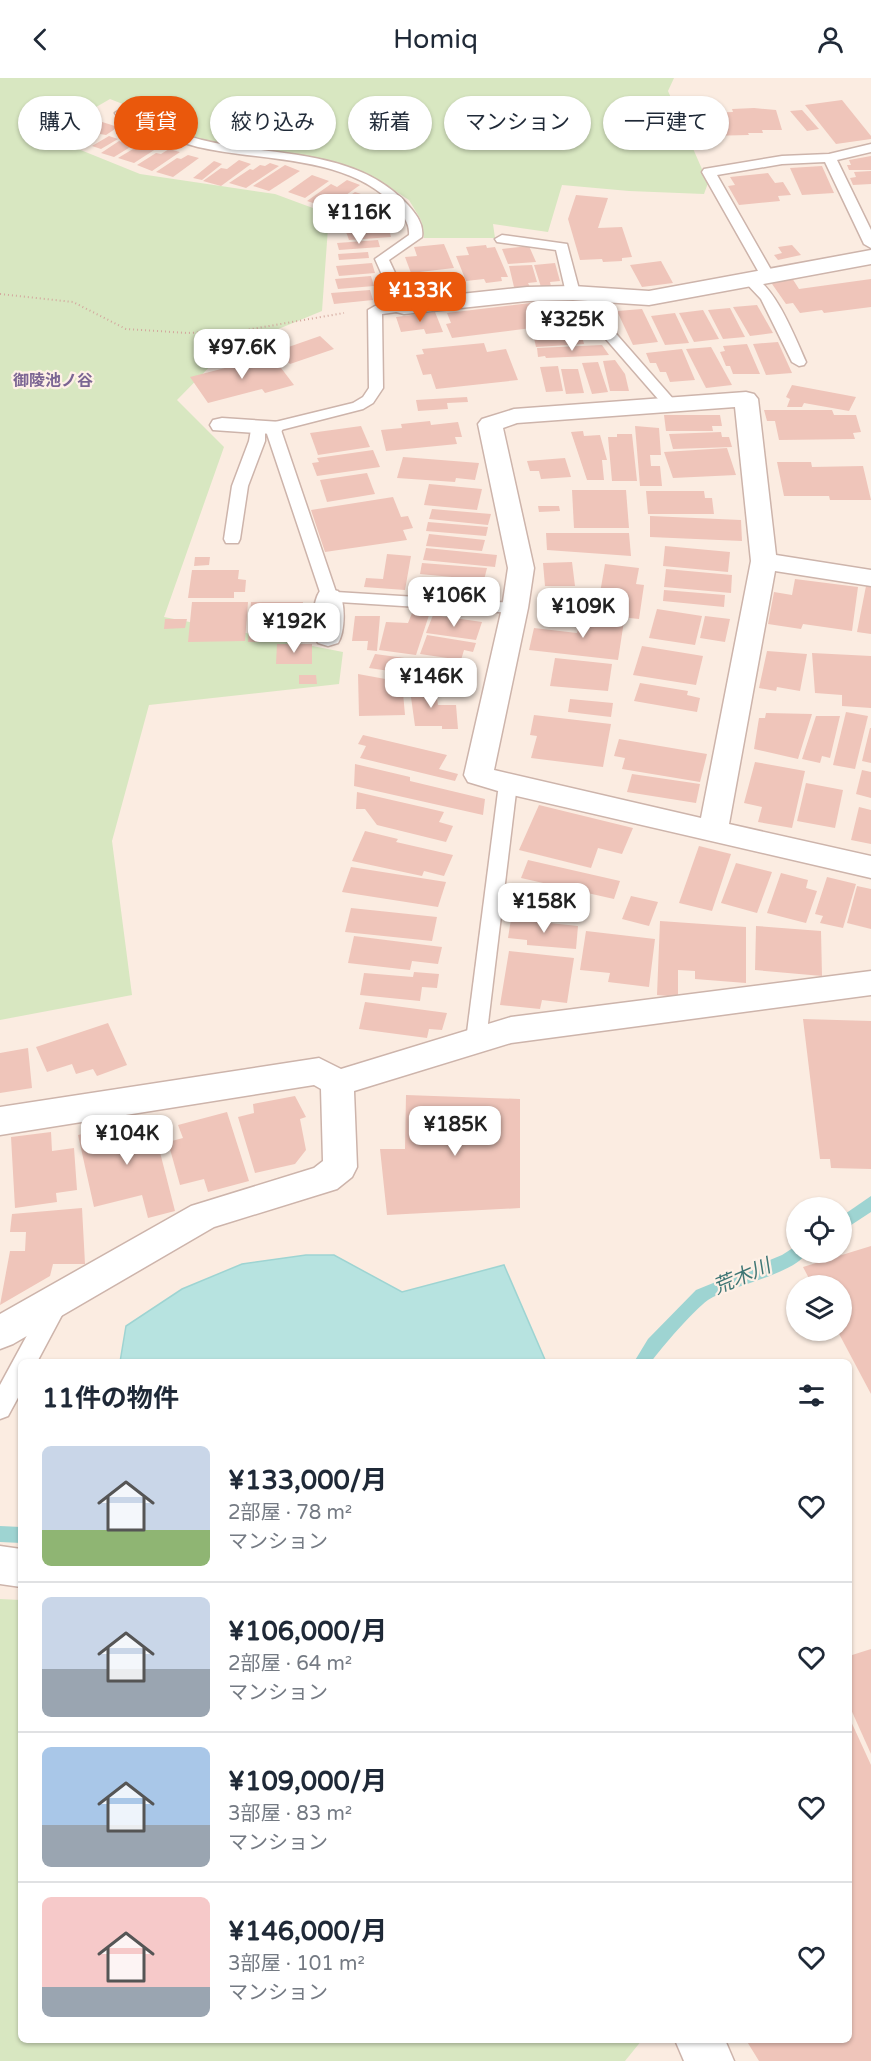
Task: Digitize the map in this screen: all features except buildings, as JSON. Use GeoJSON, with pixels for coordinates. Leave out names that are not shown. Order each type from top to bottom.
{"type":"FeatureCollection","features":[{"type":"Feature","properties":{"kind":"street"},"geometry":{"type":"LineString","coordinates":[[404,307],[527,294],[649,298],[871,257]]}},
{"type":"Feature","properties":{"kind":"street"},"geometry":{"type":"LineString","coordinates":[[713,832],[764,561],[746,399],[514,416],[490,424],[521,568],[515,608],[478,775],[713,832],[871,867]]}},
{"type":"Feature","properties":{"kind":"street"},"geometry":{"type":"LineString","coordinates":[[222,426],[265,427]]}},
{"type":"Feature","properties":{"kind":"street"},"geometry":{"type":"LineString","coordinates":[[764,561],[871,578]]}},
{"type":"Feature","properties":{"kind":"street"},"geometry":{"type":"LineString","coordinates":[[327,637],[329,597]]}},
{"type":"Feature","properties":{"kind":"street"},"geometry":{"type":"LineString","coordinates":[[337,1083],[511,1030],[871,983]]}},
{"type":"Feature","properties":{"kind":"street"},"geometry":{"type":"LineString","coordinates":[[0,1121],[319,1071],[337,1083]]}},
{"type":"Feature","properties":{"kind":"street"},"geometry":{"type":"LineString","coordinates":[[0,1333],[203,1216],[325,1179],[340,1167],[337,1083]]}},
{"type":"Feature","properties":{"kind":"street"},"geometry":{"type":"LineString","coordinates":[[0,1565],[18,1568]]}},
{"type":"Feature","properties":{"kind":"street"},"geometry":{"type":"LineString","coordinates":[[700,2043],[711,2061]]}},
{"type":"Feature","properties":{"kind":"lane"},"geometry":{"type":"LineString","coordinates":[[198,144],[228,151],[317,163],[339,168],[376,182],[404,206],[414,222],[416,232],[415,237],[382,259],[404,307],[375,310],[376,388],[368,400],[358,406],[265,427],[257,441],[240,486],[232,539]]}},
{"type":"Feature","properties":{"kind":"lane"},"geometry":{"type":"LineString","coordinates":[[799,362],[709,172],[782,160],[829,158],[871,148]]}},
{"type":"Feature","properties":{"kind":"lane"},"geometry":{"type":"LineString","coordinates":[[829,158],[871,244]]}},
{"type":"Feature","properties":{"kind":"lane"},"geometry":{"type":"LineString","coordinates":[[502,239],[562,248],[584,295],[605,330],[670,404]]}},
{"type":"Feature","properties":{"kind":"lane"},"geometry":{"type":"LineString","coordinates":[[265,427],[329,597],[515,608]]}},
{"type":"Feature","properties":{"kind":"lane"},"geometry":{"type":"LineString","coordinates":[[476,1040],[508,784]]}},
{"type":"Feature","properties":{"kind":"lane"},"geometry":{"type":"LineString","coordinates":[[27,1359],[60,1297]]}},
{"type":"Feature","properties":{"kind":"lane"},"geometry":{"type":"LineString","coordinates":[[0,1408],[18,1375]]}},
{"type":"Feature","properties":{"kind":"path"},"geometry":{"type":"LineString","coordinates":[[0,294],[73,302],[126,329],[187,333],[246,330],[333,314],[375,310]]}},
{"type":"Feature","properties":{"kind":"green space"},"geometry":{"type":"Polygon","coordinates":[[[0,78],[674,78],[668,91],[670,96],[603,96],[603,150],[694,150],[708,183],[704,194],[562,185],[548,232],[493,224],[495,238],[424,238],[421,220],[409,200],[380,181],[349,167],[258,150],[336,150],[336,96],[210,96],[210,141],[198,138],[198,96],[114,96],[114,101],[110,99],[102,104],[102,96],[18,96],[18,150],[81,150],[140,174],[275,194],[329,214],[322,311],[225,351],[177,400],[224,447],[164,617],[343,652],[339,684],[149,705],[112,841],[132,995],[0,1020],[0,78]]]}},
{"type":"Feature","properties":{"kind":"green space"},"geometry":{"type":"Polygon","coordinates":[[[0,1599],[18,1600],[18,2043],[640,2043],[625,2061],[0,2061],[0,1599]]]}},
{"type":"Feature","properties":{"kind":"water"},"geometry":{"type":"Polygon","coordinates":[[[306,1255],[334,1255],[402,1292],[504,1265],[545,1359],[120,1359],[126,1326],[182,1289],[242,1264],[306,1255]]]}},
{"type":"Feature","properties":{"kind":"waterway","name":"荒木川"},"geometry":{"type":"LineString","coordinates":[[852,1217],[871,1203]]}},
{"type":"Feature","properties":{"kind":"waterway","name":"荒木川"},"geometry":{"type":"LineString","coordinates":[[644,1359],[654,1344],[702,1295],[786,1261]]}},
{"type":"Feature","properties":{"kind":"waterway","name":"荒木川"},"geometry":{"type":"LineString","coordinates":[[0,1534],[18,1535]]}},
{"type":"Feature","properties":{"kind":"district","name":"御陵池ノ谷"},"geometry":{"type":"Point","coordinates":[53,381]}}]}
